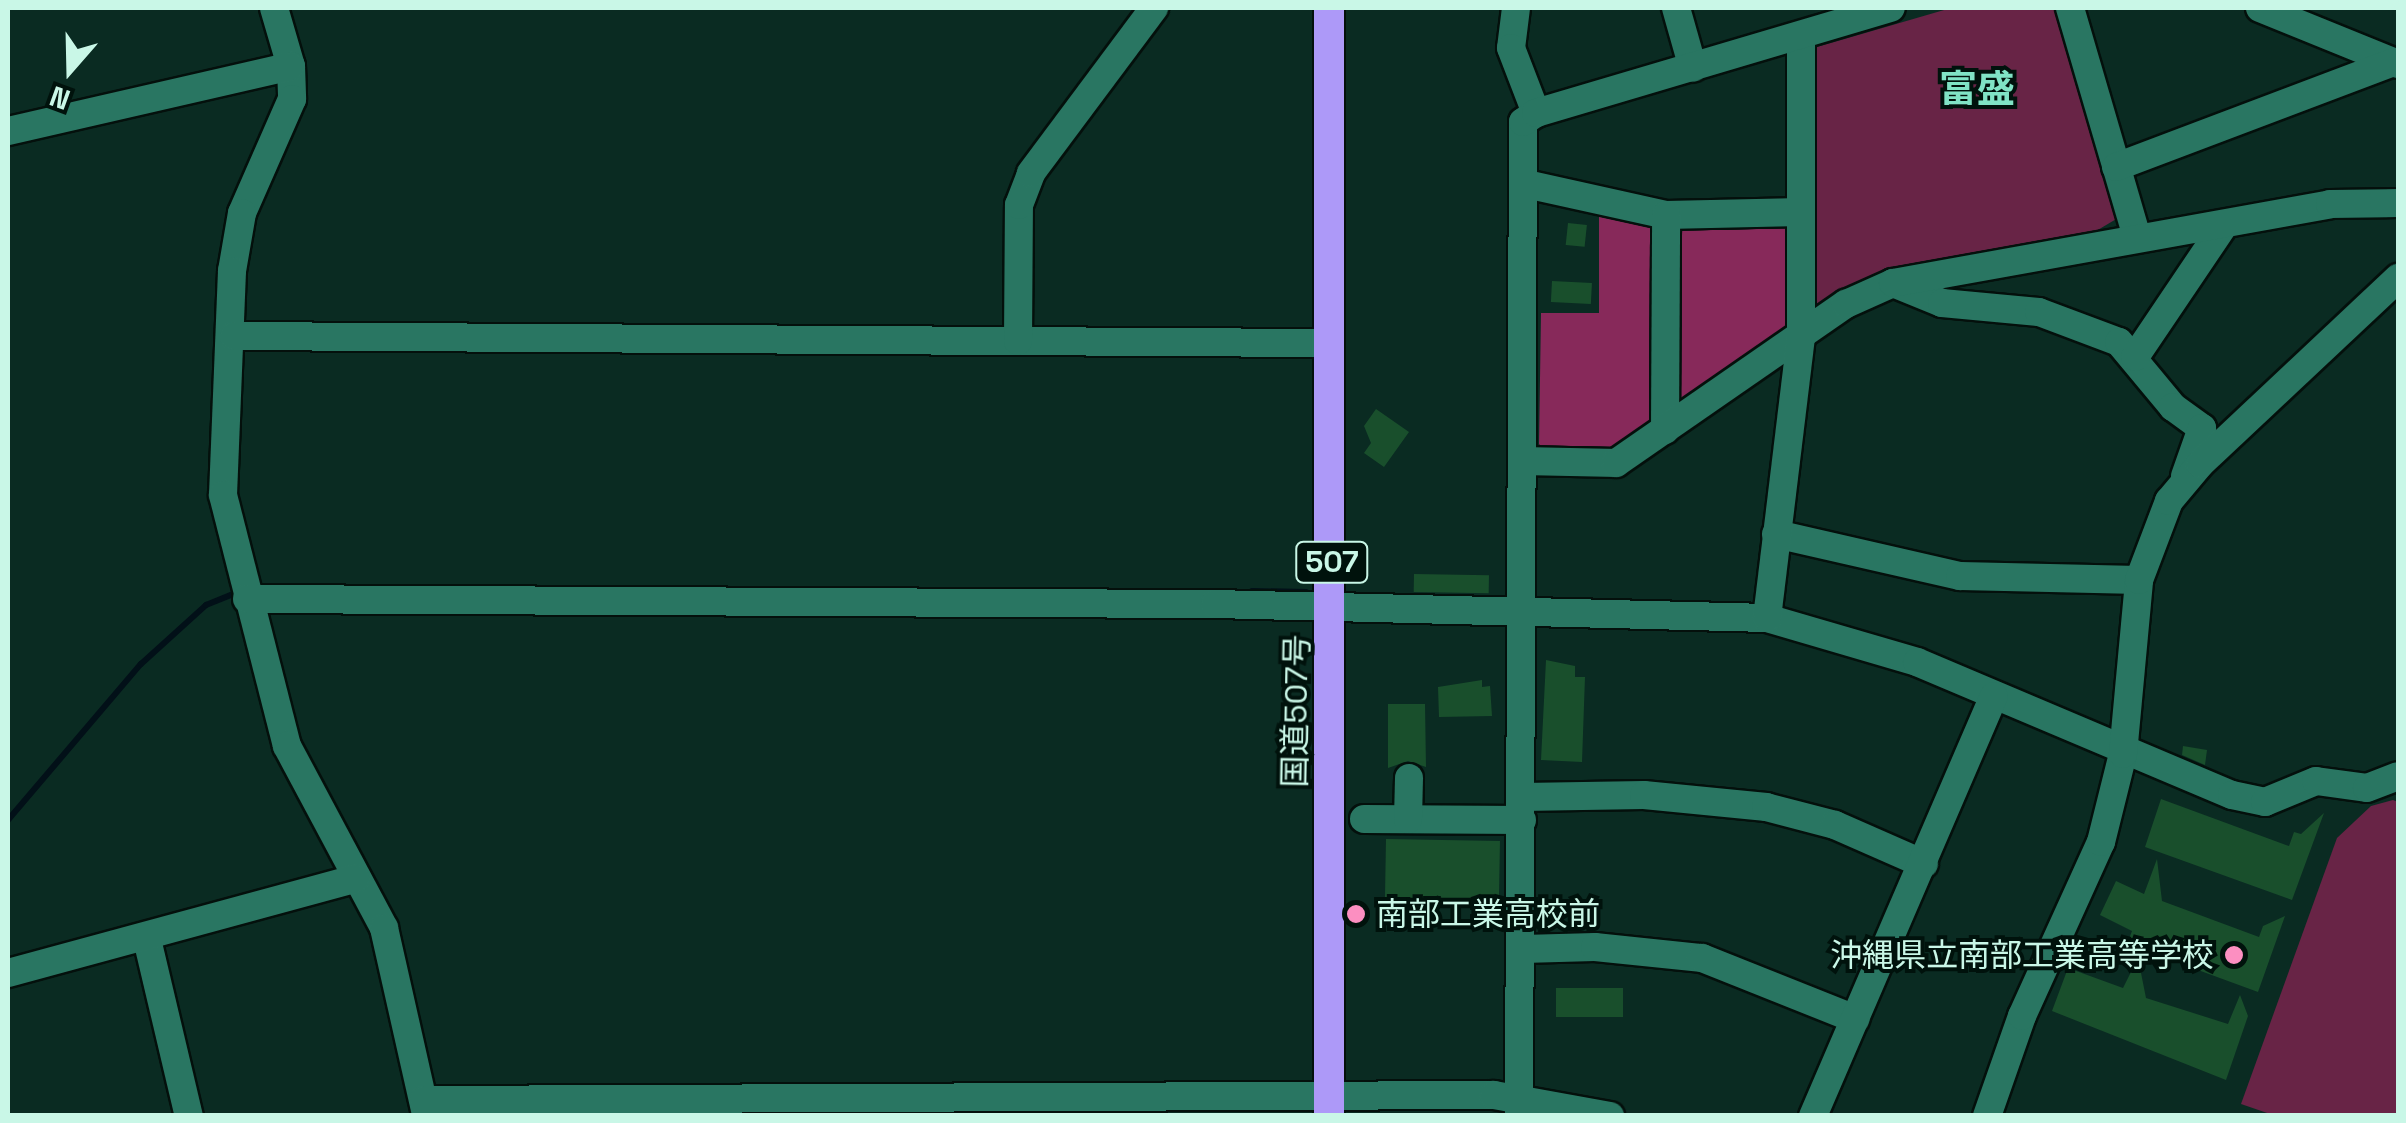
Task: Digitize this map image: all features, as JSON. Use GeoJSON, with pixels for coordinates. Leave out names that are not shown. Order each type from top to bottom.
{"type":"FeatureCollection","features":[{"type":"Feature","properties":{"kind":"highway","name":"国道507号"},"geometry":{"type":"LineString","coordinates":[[1328,1106],[1332,608],[1330,8]]}},
{"type":"Feature","properties":{"kind":"street"},"geometry":{"type":"LineString","coordinates":[[274,8],[291,66],[292,100],[242,212],[232,271],[234,336],[225,387],[223,494],[287,746],[384,928],[425,1108],[1520,1106],[1610,1116]]}},
{"type":"Feature","properties":{"kind":"street"},"geometry":{"type":"LineString","coordinates":[[1018,341],[1019,205],[1031,173],[1154,8]]}},
{"type":"Feature","properties":{"kind":"street"},"geometry":{"type":"LineString","coordinates":[[1516,8],[1511,48],[1536,112]]}},
{"type":"Feature","properties":{"kind":"street"},"geometry":{"type":"LineString","coordinates":[[1676,8],[1693,68]]}},
{"type":"Feature","properties":{"kind":"street"},"geometry":{"type":"LineString","coordinates":[[1520,1106],[1524,949],[1523,122],[1536,112],[1891,8]]}},
{"type":"Feature","properties":{"kind":"street"},"geometry":{"type":"LineString","coordinates":[[2070,8],[2136,238]]}},
{"type":"Feature","properties":{"kind":"street"},"geometry":{"type":"LineString","coordinates":[[2260,8],[2396,63]]}},
{"type":"Feature","properties":{"kind":"street"},"geometry":{"type":"LineString","coordinates":[[1767,618],[1802,338],[1801,37]]}},
{"type":"Feature","properties":{"kind":"street"},"geometry":{"type":"LineString","coordinates":[[2116,167],[2396,63]]}},
{"type":"Feature","properties":{"kind":"street"},"geometry":{"type":"LineString","coordinates":[[8,131],[291,66]]}},
{"type":"Feature","properties":{"kind":"street"},"geometry":{"type":"LineString","coordinates":[[1526,184],[1666,215],[1801,212]]}},
{"type":"Feature","properties":{"kind":"street"},"geometry":{"type":"LineString","coordinates":[[1524,462],[1616,463],[1846,304],[1894,283],[2330,204],[2398,203]]}},
{"type":"Feature","properties":{"kind":"street"},"geometry":{"type":"LineString","coordinates":[[1665,430],[1666,215]]}},
{"type":"Feature","properties":{"kind":"street"},"geometry":{"type":"LineString","coordinates":[[2136,357],[2224,225]]}},
{"type":"Feature","properties":{"kind":"street"},"geometry":{"type":"LineString","coordinates":[[2183,482],[2398,278]]}},
{"type":"Feature","properties":{"kind":"street"},"geometry":{"type":"LineString","coordinates":[[1894,283],[1942,303],[2064,319],[2118,342],[2136,357],[2173,407],[2202,428],[2183,482],[2158,524],[2139,580],[2122,754],[2101,842],[2022,1016],[1987,1116]]}},
{"type":"Feature","properties":{"kind":"street"},"geometry":{"type":"LineString","coordinates":[[234,336],[1330,343]]}},
{"type":"Feature","properties":{"kind":"street"},"geometry":{"type":"LineString","coordinates":[[1776,534],[1960,576],[2139,580]]}},
{"type":"Feature","properties":{"kind":"street"},"geometry":{"type":"LineString","coordinates":[[247,599],[1332,608],[1767,618],[1841,635],[1994,696],[2194,784],[2265,802],[2316,781],[2368,788],[2398,776]]}},
{"type":"Feature","properties":{"kind":"street"},"geometry":{"type":"LineString","coordinates":[[1812,1116],[1994,696]]}},
{"type":"Feature","properties":{"kind":"street"},"geometry":{"type":"LineString","coordinates":[[1408,820],[1409,778]]}},
{"type":"Feature","properties":{"kind":"street"},"geometry":{"type":"LineString","coordinates":[[1364,819],[1408,820],[1644,795],[1766,807],[1835,824],[1924,864]]}},
{"type":"Feature","properties":{"kind":"street"},"geometry":{"type":"LineString","coordinates":[[8,973],[147,939],[356,879]]}},
{"type":"Feature","properties":{"kind":"street"},"geometry":{"type":"LineString","coordinates":[[147,939],[189,1116]]}},
{"type":"Feature","properties":{"kind":"street"},"geometry":{"type":"LineString","coordinates":[[1524,949],[1595,947],[1702,958],[1855,1020]]}},
{"type":"Feature","properties":{"kind":"shaded area"},"geometry":{"type":"Polygon","coordinates":[[[1951,8],[2058,8],[2118,218],[2096,231],[1892,272],[1843,290],[1811,319],[1809,55],[1817,47],[1951,8]]]}},
{"type":"Feature","properties":{"kind":"shaded area"},"geometry":{"type":"Polygon","coordinates":[[[1599,211],[1650,222],[1657,230],[1656,410],[1646,432],[1616,452],[1546,452],[1539,444],[1541,313],[1599,313],[1599,211]]]}},
{"type":"Feature","properties":{"kind":"shaded area"},"geometry":{"type":"Polygon","coordinates":[[[1679,222],[1794,226],[1789,335],[1689,404],[1673,397],[1679,222]]]}},
{"type":"Feature","properties":{"kind":"shaded area"},"geometry":{"type":"Polygon","coordinates":[[[2398,802],[2398,1115],[2273,1115],[2241,1104],[2337,838],[2371,806],[2398,802]]]}},
{"type":"Feature","properties":{"kind":"building"},"geometry":{"type":"Polygon","coordinates":[[[1568,223],[1587,225],[1585,247],[1566,245],[1568,223]]]}},
{"type":"Feature","properties":{"kind":"building"},"geometry":{"type":"Polygon","coordinates":[[[1552,281],[1592,283],[1591,304],[1551,302],[1552,281]]]}},
{"type":"Feature","properties":{"kind":"building"},"geometry":{"type":"Polygon","coordinates":[[[1376,409],[1409,432],[1384,467],[1364,453],[1371,443],[1364,426],[1376,409]]]}},
{"type":"Feature","properties":{"kind":"building"},"geometry":{"type":"Polygon","coordinates":[[[1414,574],[1489,575],[1489,593],[1414,592],[1414,574]]]}},
{"type":"Feature","properties":{"kind":"building"},"geometry":{"type":"Polygon","coordinates":[[[1546,660],[1575,666],[1575,677],[1585,677],[1582,762],[1541,760],[1546,660]]]}},
{"type":"Feature","properties":{"kind":"building"},"geometry":{"type":"Polygon","coordinates":[[[1482,680],[1482,687],[1490,686],[1492,716],[1439,717],[1438,687],[1482,680]]]}},
{"type":"Feature","properties":{"kind":"building"},"geometry":{"type":"Polygon","coordinates":[[[1388,704],[1425,704],[1426,767],[1408,761],[1388,768],[1388,704]]]}},
{"type":"Feature","properties":{"kind":"building"},"geometry":{"type":"Polygon","coordinates":[[[2183,746],[2207,750],[2205,765],[2182,755],[2183,746]]]}},
{"type":"Feature","properties":{"kind":"building"},"geometry":{"type":"Polygon","coordinates":[[[2161,799],[2289,846],[2294,832],[2301,834],[2324,813],[2292,900],[2145,847],[2161,799]]]}},
{"type":"Feature","properties":{"kind":"building"},"geometry":{"type":"Polygon","coordinates":[[[1386,839],[1500,841],[1499,900],[1385,898],[1386,839]]]}},
{"type":"Feature","properties":{"kind":"building"},"geometry":{"type":"Polygon","coordinates":[[[2157,859],[2162,901],[2259,937],[2263,926],[2285,916],[2258,992],[2127,944],[2132,931],[2100,915],[2116,881],[2144,894],[2157,859]]]}},
{"type":"Feature","properties":{"kind":"building"},"geometry":{"type":"Polygon","coordinates":[[[2138,958],[2146,998],[2228,1024],[2240,995],[2248,1016],[2226,1080],[2052,1011],[2068,968],[2123,988],[2138,958]]]}},
{"type":"Feature","properties":{"kind":"building"},"geometry":{"type":"Polygon","coordinates":[[[1556,988],[1623,988],[1623,1017],[1556,1017],[1556,988]]]}},
{"type":"Feature","properties":{"kind":"waterway"},"geometry":{"type":"LineString","coordinates":[[257,586],[310,586]]}},
{"type":"Feature","properties":{"kind":"waterway"},"geometry":{"type":"LineString","coordinates":[[8,820],[141,664],[206,605],[240,591]]}},
{"type":"Feature","properties":{"kind":"waterway"},"geometry":{"type":"LineString","coordinates":[[1252,591],[1306,592]]}},
{"type":"Feature","properties":{"kind":"place","name":"南部工業高校前"},"geometry":{"type":"Point","coordinates":[1356,914]}},
{"type":"Feature","properties":{"kind":"place","name":"沖縄県立南部工業高等学校"},"geometry":{"type":"Point","coordinates":[2234,955]}},
{"type":"Feature","properties":{"kind":"district","name":"富盛"},"geometry":{"type":"Point","coordinates":[1977,90]}}]}
